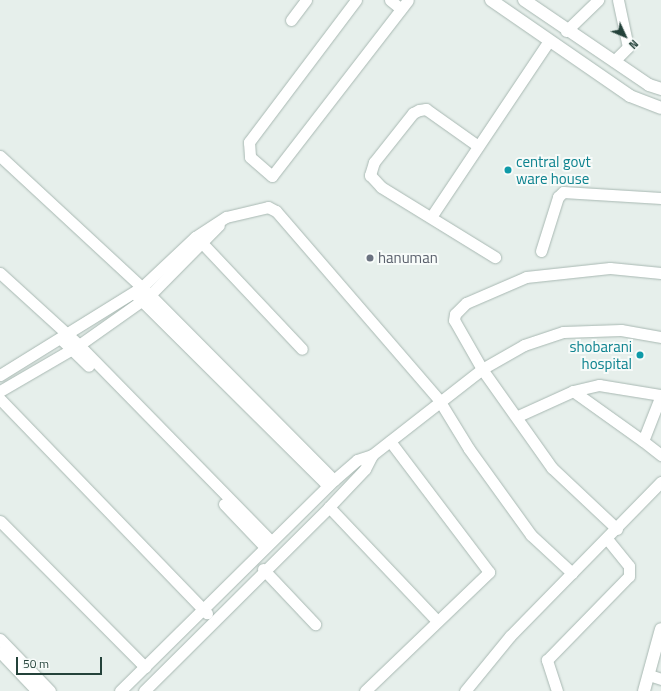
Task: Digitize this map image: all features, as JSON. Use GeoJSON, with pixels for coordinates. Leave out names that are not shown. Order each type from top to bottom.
{"type":"FeatureCollection","features":[{"type":"Feature","properties":{"kind":"main road"},"geometry":{"type":"LineString","coordinates":[[491,0],[548,42],[630,96],[661,108]]}},
{"type":"Feature","properties":{"kind":"main road"},"geometry":{"type":"LineString","coordinates":[[524,0],[566,31],[661,89]]}},
{"type":"Feature","properties":{"kind":"main road"},"geometry":{"type":"LineString","coordinates":[[644,691],[661,629]]}},
{"type":"Feature","properties":{"kind":"street"},"geometry":{"type":"LineString","coordinates":[[291,20],[306,0]]}},
{"type":"Feature","properties":{"kind":"street"},"geometry":{"type":"LineString","coordinates":[[356,0],[249,142],[250,156],[272,176],[405,4],[390,0]]}},
{"type":"Feature","properties":{"kind":"street"},"geometry":{"type":"LineString","coordinates":[[566,31],[598,0]]}},
{"type":"Feature","properties":{"kind":"street"},"geometry":{"type":"LineString","coordinates":[[614,61],[628,46],[618,0]]}},
{"type":"Feature","properties":{"kind":"street"},"geometry":{"type":"LineString","coordinates":[[431,218],[548,42]]}},
{"type":"Feature","properties":{"kind":"street"},"geometry":{"type":"LineString","coordinates":[[478,146],[426,109],[419,110],[413,113],[374,162],[370,175],[381,187],[495,257]]}},
{"type":"Feature","properties":{"kind":"street"},"geometry":{"type":"LineString","coordinates":[[0,156],[142,294],[331,483]]}},
{"type":"Feature","properties":{"kind":"street"},"geometry":{"type":"LineString","coordinates":[[541,251],[558,197],[563,192],[661,198]]}},
{"type":"Feature","properties":{"kind":"street"},"geometry":{"type":"LineString","coordinates":[[0,375],[64,337],[142,294],[195,237],[226,217],[260,206],[276,212],[439,400],[469,449],[531,535],[572,573]]}},
{"type":"Feature","properties":{"kind":"street"},"geometry":{"type":"LineString","coordinates":[[0,391],[76,347],[203,244],[226,217]]}},
{"type":"Feature","properties":{"kind":"street"},"geometry":{"type":"LineString","coordinates":[[203,244],[302,348]]}},
{"type":"Feature","properties":{"kind":"street"},"geometry":{"type":"LineString","coordinates":[[617,529],[552,468],[518,416],[482,369],[454,320],[455,314],[466,303],[526,277],[551,272],[610,268],[661,273]]}},
{"type":"Feature","properties":{"kind":"street"},"geometry":{"type":"LineString","coordinates":[[0,272],[64,337],[76,347],[268,544]]}},
{"type":"Feature","properties":{"kind":"street"},"geometry":{"type":"LineString","coordinates":[[120,691],[331,483],[357,460],[372,455],[439,400],[482,369],[524,344],[563,332],[622,330],[661,337]]}},
{"type":"Feature","properties":{"kind":"street"},"geometry":{"type":"LineString","coordinates":[[518,416],[573,391],[599,385],[661,395],[643,441]]}},
{"type":"Feature","properties":{"kind":"street"},"geometry":{"type":"LineString","coordinates":[[573,391],[661,455]]}},
{"type":"Feature","properties":{"kind":"street"},"geometry":{"type":"LineString","coordinates":[[0,399],[201,611]]}},
{"type":"Feature","properties":{"kind":"street"},"geometry":{"type":"LineString","coordinates":[[0,410],[212,622]]}},
{"type":"Feature","properties":{"kind":"street"},"geometry":{"type":"LineString","coordinates":[[364,691],[489,572],[390,440]]}},
{"type":"Feature","properties":{"kind":"street"},"geometry":{"type":"LineString","coordinates":[[144,691],[264,569],[329,507],[365,469],[372,455]]}},
{"type":"Feature","properties":{"kind":"street"},"geometry":{"type":"LineString","coordinates":[[465,691],[510,636],[606,538],[617,529],[661,482]]}},
{"type":"Feature","properties":{"kind":"street"},"geometry":{"type":"LineString","coordinates":[[329,507],[437,621]]}},
{"type":"Feature","properties":{"kind":"street"},"geometry":{"type":"LineString","coordinates":[[0,521],[143,668]]}},
{"type":"Feature","properties":{"kind":"street"},"geometry":{"type":"LineString","coordinates":[[0,530],[143,668]]}},
{"type":"Feature","properties":{"kind":"street"},"geometry":{"type":"LineString","coordinates":[[557,691],[547,660],[629,576],[630,566],[606,538]]}},
{"type":"Feature","properties":{"kind":"street"},"geometry":{"type":"LineString","coordinates":[[264,569],[315,624]]}},
{"type":"Feature","properties":{"kind":"street"},"geometry":{"type":"LineString","coordinates":[[0,639],[50,691]]}},
{"type":"Feature","properties":{"kind":"street"},"geometry":{"type":"LineString","coordinates":[[0,652],[37,691]]}},
{"type":"Feature","properties":{"kind":"street"},"geometry":{"type":"LineString","coordinates":[[649,675],[661,679]]}},
{"type":"Feature","properties":{"kind":"place","name":"central govt ware house"},"geometry":{"type":"Point","coordinates":[508,170]}},
{"type":"Feature","properties":{"kind":"place","name":"hanuman"},"geometry":{"type":"Point","coordinates":[370,258]}},
{"type":"Feature","properties":{"kind":"place","name":"shobarani hospital"},"geometry":{"type":"Point","coordinates":[640,355]}}]}
